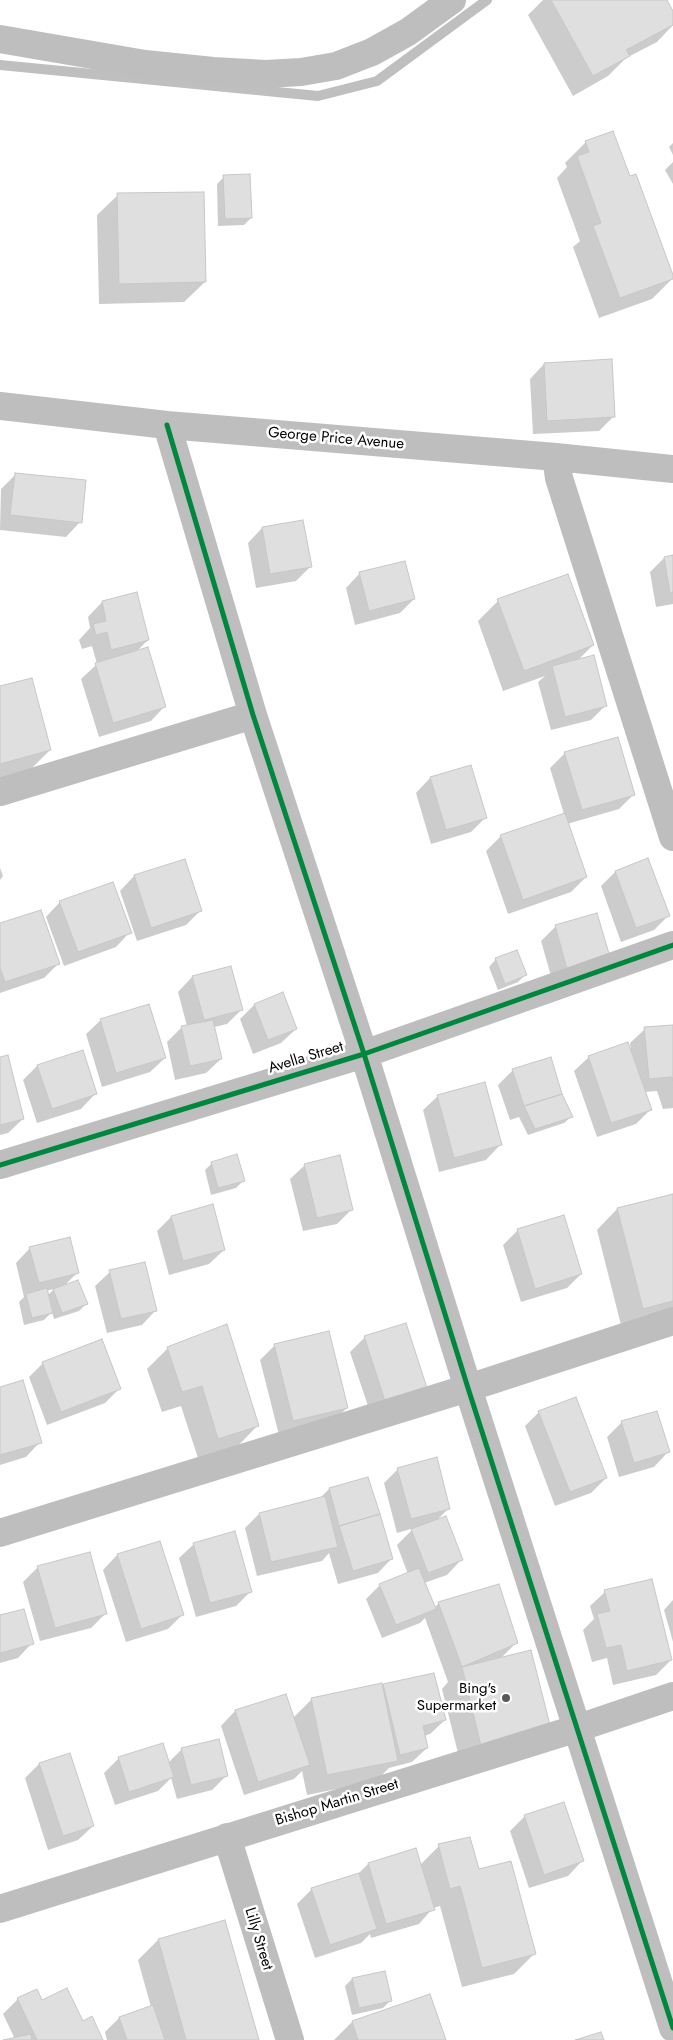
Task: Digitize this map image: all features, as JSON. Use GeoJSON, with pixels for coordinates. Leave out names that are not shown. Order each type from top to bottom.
{"type":"FeatureCollection","features":[{"type":"Feature","properties":{"kind":"street"},"geometry":{"type":"LineString","coordinates":[[0,39],[127,61],[213,71],[266,74],[301,72],[336,66],[372,52],[408,32],[452,0]]}},
{"type":"Feature","properties":{"kind":"street","name":"George Price Avenue"},"geometry":{"type":"LineString","coordinates":[[0,406],[168,424],[556,457],[673,469]]}},
{"type":"Feature","properties":{"kind":"street"},"geometry":{"type":"LineString","coordinates":[[168,424],[253,715],[364,1054],[468,1388],[673,2028]]}},
{"type":"Feature","properties":{"kind":"street"},"geometry":{"type":"LineString","coordinates":[[556,457],[559,478],[673,837]]}},
{"type":"Feature","properties":{"kind":"street"},"geometry":{"type":"LineString","coordinates":[[0,792],[253,715]]}},
{"type":"Feature","properties":{"kind":"street","name":"Avella Street"},"geometry":{"type":"LineString","coordinates":[[0,1165],[364,1054],[673,945]]}},
{"type":"Feature","properties":{"kind":"street"},"geometry":{"type":"LineString","coordinates":[[0,1533],[468,1388],[673,1321]]}},
{"type":"Feature","properties":{"kind":"street","name":"Bishop Martin Street"},"geometry":{"type":"LineString","coordinates":[[0,1909],[578,1728],[673,1696]]}},
{"type":"Feature","properties":{"kind":"street","name":"Lilly Street"},"geometry":{"type":"LineString","coordinates":[[227,1837],[290,2040]]}},
{"type":"Feature","properties":{"kind":"building"},"geometry":{"type":"Polygon","coordinates":[[[551,0],[667,0],[673,11],[673,25],[626,50],[630,56],[593,76],[551,0]]]}},
{"type":"Feature","properties":{"kind":"building"},"geometry":{"type":"Polygon","coordinates":[[[613,131],[630,176],[636,174],[673,275],[673,279],[620,298],[593,226],[601,223],[577,156],[589,152],[585,141],[613,131]]]}},
{"type":"Feature","properties":{"kind":"building"},"geometry":{"type":"Polygon","coordinates":[[[250,174],[252,218],[225,219],[223,175],[250,174]]]}},
{"type":"Feature","properties":{"kind":"building"},"geometry":{"type":"Polygon","coordinates":[[[204,192],[206,282],[119,284],[117,193],[204,192]]]}},
{"type":"Feature","properties":{"kind":"building"},"geometry":{"type":"Polygon","coordinates":[[[612,359],[615,417],[547,421],[544,363],[612,359]]]}},
{"type":"Feature","properties":{"kind":"building"},"geometry":{"type":"Polygon","coordinates":[[[15,473],[86,480],[82,523],[10,515],[15,473]]]}},
{"type":"Feature","properties":{"kind":"building"},"geometry":{"type":"Polygon","coordinates":[[[303,520],[312,567],[270,574],[262,527],[303,520]]]}},
{"type":"Feature","properties":{"kind":"building"},"geometry":{"type":"Polygon","coordinates":[[[673,555],[673,592],[670,593],[664,557],[673,555]]]}},
{"type":"Feature","properties":{"kind":"building"},"geometry":{"type":"Polygon","coordinates":[[[405,561],[415,599],[369,611],[359,572],[405,561]]]}},
{"type":"Feature","properties":{"kind":"building"},"geometry":{"type":"Polygon","coordinates":[[[568,574],[594,645],[524,671],[497,599],[568,574]]]}},
{"type":"Feature","properties":{"kind":"building"},"geometry":{"type":"Polygon","coordinates":[[[137,592],[149,640],[111,650],[107,632],[96,635],[93,624],[106,621],[102,601],[137,592]]]}},
{"type":"Feature","properties":{"kind":"building"},"geometry":{"type":"Polygon","coordinates":[[[148,647],[166,707],[113,723],[95,663],[148,647]]]}},
{"type":"Feature","properties":{"kind":"building"},"geometry":{"type":"Polygon","coordinates":[[[594,655],[607,706],[565,717],[552,666],[594,655]]]}},
{"type":"Feature","properties":{"kind":"building"},"geometry":{"type":"Polygon","coordinates":[[[32,678],[51,750],[0,764],[0,686],[32,678]]]}},
{"type":"Feature","properties":{"kind":"building"},"geometry":{"type":"Polygon","coordinates":[[[618,737],[635,795],[582,810],[564,752],[618,737]]]}},
{"type":"Feature","properties":{"kind":"building"},"geometry":{"type":"Polygon","coordinates":[[[471,765],[487,818],[446,830],[430,777],[471,765]]]}},
{"type":"Feature","properties":{"kind":"building"},"geometry":{"type":"Polygon","coordinates":[[[565,813],[587,877],[523,900],[500,835],[565,813]]]}},
{"type":"Feature","properties":{"kind":"building"},"geometry":{"type":"Polygon","coordinates":[[[648,858],[670,916],[636,928],[615,871],[648,858]]]}},
{"type":"Feature","properties":{"kind":"building"},"geometry":{"type":"Polygon","coordinates":[[[185,859],[202,911],[151,928],[134,875],[185,859]]]}},
{"type":"Feature","properties":{"kind":"building"},"geometry":{"type":"Polygon","coordinates":[[[113,882],[132,933],[78,952],[59,901],[113,882]]]}},
{"type":"Feature","properties":{"kind":"building"},"geometry":{"type":"Polygon","coordinates":[[[41,910],[60,964],[5,982],[0,968],[0,923],[41,910]]]}},
{"type":"Feature","properties":{"kind":"building"},"geometry":{"type":"Polygon","coordinates":[[[597,913],[610,957],[567,969],[555,925],[597,913]]]}},
{"type":"Feature","properties":{"kind":"building"},"geometry":{"type":"Polygon","coordinates":[[[517,950],[527,975],[505,984],[495,958],[517,950]]]}},
{"type":"Feature","properties":{"kind":"building"},"geometry":{"type":"Polygon","coordinates":[[[231,966],[243,1010],[204,1020],[192,976],[231,966]]]}},
{"type":"Feature","properties":{"kind":"building"},"geometry":{"type":"Polygon","coordinates":[[[283,992],[297,1029],[268,1040],[254,1004],[283,992]]]}},
{"type":"Feature","properties":{"kind":"building"},"geometry":{"type":"Polygon","coordinates":[[[149,1004],[166,1058],[116,1073],[100,1019],[149,1004]]]}},
{"type":"Feature","properties":{"kind":"building"},"geometry":{"type":"Polygon","coordinates":[[[213,1020],[222,1059],[190,1066],[181,1026],[213,1020]]]}},
{"type":"Feature","properties":{"kind":"building"},"geometry":{"type":"Polygon","coordinates":[[[673,1025],[673,1081],[672,1077],[649,1079],[644,1027],[673,1025]]]}},
{"type":"Feature","properties":{"kind":"building"},"geometry":{"type":"Polygon","coordinates":[[[628,1042],[652,1110],[611,1123],[588,1056],[628,1042]]]}},
{"type":"Feature","properties":{"kind":"building"},"geometry":{"type":"Polygon","coordinates":[[[83,1050],[97,1094],[52,1109],[37,1065],[83,1050]]]}},
{"type":"Feature","properties":{"kind":"building"},"geometry":{"type":"Polygon","coordinates":[[[8,1055],[24,1119],[0,1125],[0,1057],[8,1055]]]}},
{"type":"Feature","properties":{"kind":"building"},"geometry":{"type":"Polygon","coordinates":[[[551,1057],[562,1094],[524,1106],[512,1069],[551,1057]]]}},
{"type":"Feature","properties":{"kind":"building"},"geometry":{"type":"Polygon","coordinates":[[[485,1082],[502,1145],[454,1158],[437,1095],[485,1082]]]}},
{"type":"Feature","properties":{"kind":"building"},"geometry":{"type":"Polygon","coordinates":[[[562,1094],[573,1117],[535,1129],[524,1106],[562,1094]]]}},
{"type":"Feature","properties":{"kind":"building"},"geometry":{"type":"Polygon","coordinates":[[[237,1154],[245,1181],[218,1188],[211,1162],[237,1154]]]}},
{"type":"Feature","properties":{"kind":"building"},"geometry":{"type":"Polygon","coordinates":[[[340,1155],[353,1210],[317,1218],[304,1164],[340,1155]]]}},
{"type":"Feature","properties":{"kind":"building"},"geometry":{"type":"Polygon","coordinates":[[[673,1194],[673,1301],[643,1309],[617,1208],[673,1194]]]}},
{"type":"Feature","properties":{"kind":"building"},"geometry":{"type":"Polygon","coordinates":[[[213,1204],[225,1250],[183,1261],[171,1216],[213,1204]]]}},
{"type":"Feature","properties":{"kind":"building"},"geometry":{"type":"Polygon","coordinates":[[[564,1215],[582,1274],[535,1289],[517,1229],[564,1215]]]}},
{"type":"Feature","properties":{"kind":"building"},"geometry":{"type":"Polygon","coordinates":[[[70,1237],[79,1273],[39,1283],[29,1247],[70,1237]]]}},
{"type":"Feature","properties":{"kind":"building"},"geometry":{"type":"Polygon","coordinates":[[[145,1262],[157,1311],[121,1319],[109,1270],[145,1262]]]}},
{"type":"Feature","properties":{"kind":"building"},"geometry":{"type":"Polygon","coordinates":[[[78,1280],[88,1304],[62,1313],[53,1289],[78,1280]]]}},
{"type":"Feature","properties":{"kind":"building"},"geometry":{"type":"Polygon","coordinates":[[[47,1288],[53,1313],[32,1318],[26,1294],[47,1288]]]}},
{"type":"Feature","properties":{"kind":"building"},"geometry":{"type":"Polygon","coordinates":[[[406,1323],[427,1388],[385,1401],[364,1336],[406,1323]]]}},
{"type":"Feature","properties":{"kind":"building"},"geometry":{"type":"Polygon","coordinates":[[[227,1324],[259,1426],[218,1439],[202,1386],[182,1392],[167,1347],[227,1324]]]}},
{"type":"Feature","properties":{"kind":"building"},"geometry":{"type":"Polygon","coordinates":[[[329,1331],[348,1408],[293,1421],[274,1344],[329,1331]]]}},
{"type":"Feature","properties":{"kind":"building"},"geometry":{"type":"Polygon","coordinates":[[[102,1339],[121,1389],[61,1412],[42,1362],[102,1339]]]}},
{"type":"Feature","properties":{"kind":"building"},"geometry":{"type":"Polygon","coordinates":[[[23,1380],[42,1443],[0,1455],[0,1387],[23,1380]]]}},
{"type":"Feature","properties":{"kind":"building"},"geometry":{"type":"Polygon","coordinates":[[[576,1397],[607,1478],[570,1492],[538,1411],[576,1397]]]}},
{"type":"Feature","properties":{"kind":"building"},"geometry":{"type":"Polygon","coordinates":[[[657,1411],[670,1452],[634,1463],[621,1421],[657,1411]]]}},
{"type":"Feature","properties":{"kind":"building"},"geometry":{"type":"Polygon","coordinates":[[[437,1457],[450,1509],[411,1519],[397,1468],[437,1457]]]}},
{"type":"Feature","properties":{"kind":"building"},"geometry":{"type":"Polygon","coordinates":[[[368,1477],[380,1514],[339,1526],[329,1488],[368,1477]]]}},
{"type":"Feature","properties":{"kind":"building"},"geometry":{"type":"Polygon","coordinates":[[[325,1496],[338,1547],[271,1562],[259,1513],[325,1496]]]}},
{"type":"Feature","properties":{"kind":"building"},"geometry":{"type":"Polygon","coordinates":[[[380,1514],[393,1559],[353,1571],[339,1526],[380,1514]]]}},
{"type":"Feature","properties":{"kind":"building"},"geometry":{"type":"Polygon","coordinates":[[[446,1516],[463,1560],[428,1573],[411,1529],[446,1516]]]}},
{"type":"Feature","properties":{"kind":"building"},"geometry":{"type":"Polygon","coordinates":[[[235,1531],[252,1592],[210,1603],[193,1543],[235,1531]]]}},
{"type":"Feature","properties":{"kind":"building"},"geometry":{"type":"Polygon","coordinates":[[[160,1541],[184,1615],[141,1629],[117,1554],[160,1541]]]}},
{"type":"Feature","properties":{"kind":"building"},"geometry":{"type":"Polygon","coordinates":[[[90,1552],[107,1614],[55,1628],[37,1566],[90,1552]]]}},
{"type":"Feature","properties":{"kind":"building"},"geometry":{"type":"Polygon","coordinates":[[[419,1568],[436,1609],[396,1625],[379,1584],[419,1568]]]}},
{"type":"Feature","properties":{"kind":"building"},"geometry":{"type":"Polygon","coordinates":[[[652,1579],[672,1660],[627,1671],[621,1645],[606,1648],[597,1614],[610,1611],[604,1590],[652,1579]]]}},
{"type":"Feature","properties":{"kind":"building"},"geometry":{"type":"Polygon","coordinates":[[[499,1584],[518,1643],[462,1667],[438,1602],[499,1584]]]}},
{"type":"Feature","properties":{"kind":"building"},"geometry":{"type":"Polygon","coordinates":[[[24,1609],[34,1644],[0,1653],[0,1615],[24,1609]]]}},
{"type":"Feature","properties":{"kind":"building","name":"Bing's Supermarket"},"geometry":{"type":"Polygon","coordinates":[[[531,1650],[551,1729],[481,1746],[462,1667],[531,1650]]]}},
{"type":"Feature","properties":{"kind":"building"},"geometry":{"type":"Polygon","coordinates":[[[434,1673],[446,1720],[423,1726],[428,1748],[400,1755],[383,1684],[434,1673]]]}},
{"type":"Feature","properties":{"kind":"building"},"geometry":{"type":"Polygon","coordinates":[[[382,1683],[398,1761],[327,1775],[311,1698],[382,1683]]]}},
{"type":"Feature","properties":{"kind":"building"},"geometry":{"type":"Polygon","coordinates":[[[286,1694],[310,1765],[258,1782],[235,1710],[286,1694]]]}},
{"type":"Feature","properties":{"kind":"building"},"geometry":{"type":"Polygon","coordinates":[[[219,1739],[228,1776],[191,1785],[181,1748],[219,1739]]]}},
{"type":"Feature","properties":{"kind":"building"},"geometry":{"type":"Polygon","coordinates":[[[163,1743],[174,1777],[129,1792],[118,1757],[163,1743]]]}},
{"type":"Feature","properties":{"kind":"building"},"geometry":{"type":"Polygon","coordinates":[[[70,1753],[94,1826],[63,1836],[39,1763],[70,1753]]]}},
{"type":"Feature","properties":{"kind":"building"},"geometry":{"type":"Polygon","coordinates":[[[564,1802],[584,1861],[544,1875],[524,1815],[564,1802]]]}},
{"type":"Feature","properties":{"kind":"building"},"geometry":{"type":"Polygon","coordinates":[[[470,1837],[479,1869],[511,1861],[536,1954],[482,1968],[460,1886],[450,1889],[438,1844],[470,1837]]]}},
{"type":"Feature","properties":{"kind":"building"},"geometry":{"type":"Polygon","coordinates":[[[416,1848],[435,1910],[386,1924],[368,1863],[416,1848]]]}},
{"type":"Feature","properties":{"kind":"building"},"geometry":{"type":"Polygon","coordinates":[[[359,1873],[377,1929],[330,1945],[311,1888],[359,1873]]]}},
{"type":"Feature","properties":{"kind":"building"},"geometry":{"type":"Polygon","coordinates":[[[225,1920],[259,2040],[186,2040],[158,1939],[225,1920]]]}},
{"type":"Feature","properties":{"kind":"building"},"geometry":{"type":"Polygon","coordinates":[[[385,1971],[392,2001],[359,2008],[352,1978],[385,1971]]]}},
{"type":"Feature","properties":{"kind":"building"},"geometry":{"type":"Polygon","coordinates":[[[67,1988],[83,2021],[92,2016],[103,2040],[37,2040],[17,1998],[37,1989],[42,2000],[67,1988]]]}},
{"type":"Feature","properties":{"kind":"building"},"geometry":{"type":"Polygon","coordinates":[[[430,1994],[446,2040],[358,2040],[352,2021],[430,1994]]]}},
{"type":"Feature","properties":{"kind":"building"},"geometry":{"type":"Polygon","coordinates":[[[153,2005],[165,2040],[127,2040],[119,2017],[153,2005]]]}},
{"type":"Feature","properties":{"kind":"building"},"geometry":{"type":"Polygon","coordinates":[[[601,2032],[604,2040],[575,2040],[601,2032]]]}},
{"type":"Feature","properties":{"kind":"building"},"geometry":{"type":"Polygon","coordinates":[[[31,2034],[32,2040],[3,2040],[31,2034]]]}},
{"type":"Feature","properties":{"kind":"waterway"},"geometry":{"type":"LineString","coordinates":[[0,65],[318,96],[377,81],[487,0]]}},
{"type":"Feature","properties":{"kind":"cycle path"},"geometry":{"type":"LineString","coordinates":[[167,425],[253,715],[364,1054],[468,1388],[673,2028]]}},
{"type":"Feature","properties":{"kind":"cycle path"},"geometry":{"type":"LineString","coordinates":[[0,1165],[364,1054],[673,945]]}},
{"type":"Feature","properties":{"kind":"place","name":"Bing's Supermarket"},"geometry":{"type":"Point","coordinates":[506,1698]}}]}
